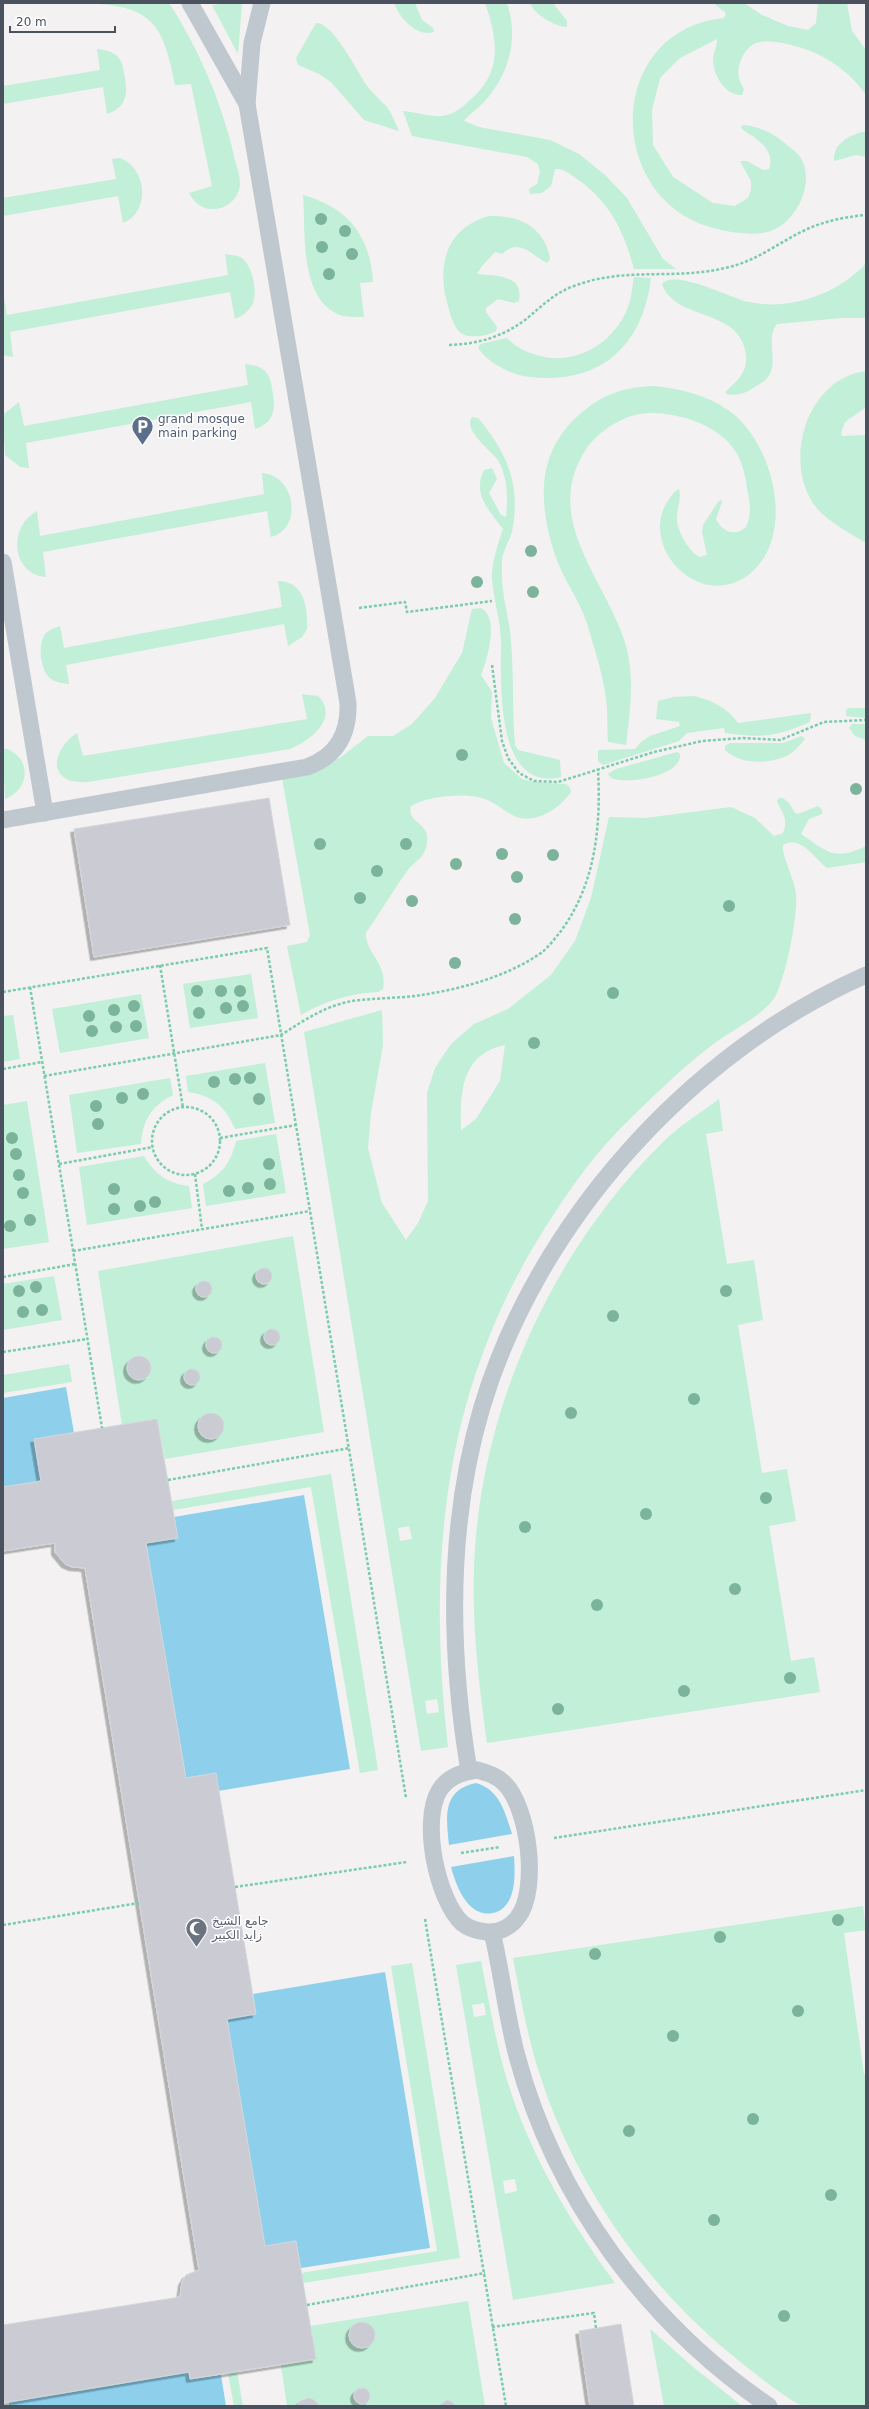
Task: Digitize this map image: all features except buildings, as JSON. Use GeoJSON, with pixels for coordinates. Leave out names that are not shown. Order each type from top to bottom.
{"type":"FeatureCollection","features":[{"type":"Feature","properties":{"kind":"lane"},"geometry":{"type":"LineString","coordinates":[[190,3],[247,104]]}},
{"type":"Feature","properties":{"kind":"lane"},"geometry":{"type":"LineString","coordinates":[[3,820],[307,766],[328,756],[343,736],[348,714],[247,104],[252,43],[262,3]]}},
{"type":"Feature","properties":{"kind":"lane"},"geometry":{"type":"LineString","coordinates":[[3,562],[45,813]]}},
{"type":"Feature","properties":{"kind":"lane"},"geometry":{"type":"LineString","coordinates":[[469,1771],[457,1687],[454,1616],[457,1545],[466,1476],[482,1407],[505,1346],[534,1286],[567,1230],[606,1178],[650,1128],[697,1083],[749,1042],[805,1007],[866,975]]}},
{"type":"Feature","properties":{"kind":"lane"},"geometry":{"type":"LineString","coordinates":[[477,1770],[492,1774],[504,1783],[519,1811],[527,1842],[529,1879],[528,1899],[523,1911],[515,1922],[504,1929],[492,1932],[476,1931],[463,1924],[454,1913],[444,1895],[434,1857],[433,1823],[439,1792],[448,1780],[469,1771],[477,1770]]}},
{"type":"Feature","properties":{"kind":"lane"},"geometry":{"type":"LineString","coordinates":[[492,1932],[517,2056],[542,2129],[568,2185],[618,2262],[683,2338],[770,2406]]}},
{"type":"Feature","properties":{"kind":"path"},"geometry":{"type":"LineString","coordinates":[[449,345],[473,344],[500,335],[526,319],[555,295],[592,279],[631,273],[681,275],[706,273],[731,267],[755,258],[800,232],[825,222],[866,215]]}},
{"type":"Feature","properties":{"kind":"path"},"geometry":{"type":"LineString","coordinates":[[332,611],[405,602],[407,612],[492,601]]}},
{"type":"Feature","properties":{"kind":"path"},"geometry":{"type":"LineString","coordinates":[[492,665],[502,741],[508,758],[519,773],[534,781],[558,782],[654,752],[702,741],[743,738],[780,740],[824,722],[866,720]]}},
{"type":"Feature","properties":{"kind":"path"},"geometry":{"type":"LineString","coordinates":[[44,1076],[281,1035],[300,1022],[334,1005],[361,1000],[415,996],[445,990],[500,974],[542,953],[565,925],[586,885],[598,837],[600,803],[598,769]]}},
{"type":"Feature","properties":{"kind":"path"},"geometry":{"type":"LineString","coordinates":[[3,992],[267,948],[350,1448],[407,1806]]}},
{"type":"Feature","properties":{"kind":"path"},"geometry":{"type":"LineString","coordinates":[[160,965],[183,1108]]}},
{"type":"Feature","properties":{"kind":"path"},"geometry":{"type":"LineString","coordinates":[[30,987],[102,1428]]}},
{"type":"Feature","properties":{"kind":"path"},"geometry":{"type":"LineString","coordinates":[[3,1069],[42,1062]]}},
{"type":"Feature","properties":{"kind":"path"},"geometry":{"type":"LineString","coordinates":[[183,1108],[203,1112],[217,1127],[220,1138],[218,1151],[212,1164],[194,1174],[184,1175],[173,1172],[157,1158],[153,1147],[156,1126],[172,1111],[183,1108]]}},
{"type":"Feature","properties":{"kind":"path"},"geometry":{"type":"LineString","coordinates":[[220,1138],[296,1125]]}},
{"type":"Feature","properties":{"kind":"path"},"geometry":{"type":"LineString","coordinates":[[59,1164],[153,1147]]}},
{"type":"Feature","properties":{"kind":"path"},"geometry":{"type":"LineString","coordinates":[[194,1174],[202,1229]]}},
{"type":"Feature","properties":{"kind":"path"},"geometry":{"type":"LineString","coordinates":[[73,1251],[310,1211]]}},
{"type":"Feature","properties":{"kind":"path"},"geometry":{"type":"LineString","coordinates":[[3,1277],[75,1264]]}},
{"type":"Feature","properties":{"kind":"path"},"geometry":{"type":"LineString","coordinates":[[3,1352],[87,1339]]}},
{"type":"Feature","properties":{"kind":"path"},"geometry":{"type":"LineString","coordinates":[[168,1480],[350,1448]]}},
{"type":"Feature","properties":{"kind":"path"},"geometry":{"type":"LineString","coordinates":[[235,1887],[866,1790]]}},
{"type":"Feature","properties":{"kind":"path"},"geometry":{"type":"LineString","coordinates":[[3,1925],[139,1903]]}},
{"type":"Feature","properties":{"kind":"path"},"geometry":{"type":"LineString","coordinates":[[424,1913],[506,2406]]}},
{"type":"Feature","properties":{"kind":"path"},"geometry":{"type":"LineString","coordinates":[[307,2305],[485,2273]]}},
{"type":"Feature","properties":{"kind":"path"},"geometry":{"type":"LineString","coordinates":[[492,2328],[594,2312],[596,2328]]}},
{"type":"Feature","properties":{"kind":"green space"},"geometry":{"type":"Polygon","coordinates":[[[85,3],[169,3],[200,58],[223,116],[239,173],[240,183],[238,193],[232,202],[218,209],[208,209],[196,202],[189,193],[212,186],[191,84],[175,85],[165,46],[159,32],[150,21],[139,13],[125,8],[85,3]]]}},
{"type":"Feature","properties":{"kind":"green space"},"geometry":{"type":"Polygon","coordinates":[[[242,3],[238,54],[212,5],[242,3]]]}},
{"type":"Feature","properties":{"kind":"green space"},"geometry":{"type":"Polygon","coordinates":[[[394,3],[415,3],[422,20],[433,28],[434,32],[421,32],[415,29],[404,20],[396,9],[394,3]]]}},
{"type":"Feature","properties":{"kind":"green space"},"geometry":{"type":"Polygon","coordinates":[[[485,3],[507,3],[512,30],[512,43],[500,80],[482,105],[464,121],[479,127],[550,140],[579,154],[606,176],[627,198],[663,259],[676,269],[634,269],[621,231],[608,209],[591,190],[565,171],[555,169],[551,186],[542,193],[530,194],[529,189],[537,184],[540,172],[538,164],[527,157],[412,136],[403,111],[442,116],[457,111],[480,90],[488,79],[495,55],[495,43],[493,30],[485,3]]]}},
{"type":"Feature","properties":{"kind":"green space"},"geometry":{"type":"Polygon","coordinates":[[[530,3],[553,3],[567,21],[567,27],[557,25],[546,19],[532,7],[530,3]]]}},
{"type":"Feature","properties":{"kind":"green space"},"geometry":{"type":"Polygon","coordinates":[[[713,3],[744,3],[762,15],[788,26],[808,30],[816,23],[818,3],[847,3],[852,31],[866,50],[866,95],[848,74],[825,58],[803,48],[784,43],[767,41],[757,43],[748,48],[739,64],[739,79],[744,89],[742,95],[730,92],[725,88],[715,72],[713,60],[717,39],[680,58],[660,78],[652,110],[653,145],[673,177],[713,203],[735,206],[748,198],[751,190],[751,181],[740,161],[747,161],[763,170],[769,169],[770,156],[767,150],[764,145],[743,130],[741,127],[743,125],[759,128],[773,135],[796,152],[800,157],[805,167],[806,178],[800,202],[786,221],[777,228],[767,232],[746,233],[716,229],[675,210],[651,183],[637,150],[633,115],[640,81],[657,51],[685,29],[724,18],[726,13],[713,3]]]}},
{"type":"Feature","properties":{"kind":"green space"},"geometry":{"type":"Polygon","coordinates":[[[316,23],[323,25],[337,39],[367,86],[389,110],[399,131],[364,120],[331,82],[319,74],[298,65],[296,58],[316,23]]]}},
{"type":"Feature","properties":{"kind":"green space"},"geometry":{"type":"Polygon","coordinates":[[[97,49],[115,54],[123,66],[126,86],[125,98],[123,103],[114,111],[107,114],[103,87],[3,104],[3,86],[100,70],[97,49]]]}},
{"type":"Feature","properties":{"kind":"green space"},"geometry":{"type":"Polygon","coordinates":[[[862,132],[866,132],[866,157],[856,155],[834,161],[834,155],[839,145],[847,138],[862,132]]]}},
{"type":"Feature","properties":{"kind":"green space"},"geometry":{"type":"Polygon","coordinates":[[[120,158],[129,163],[136,171],[142,190],[138,210],[132,217],[123,223],[118,196],[3,216],[3,198],[116,179],[112,159],[120,158]]]}},
{"type":"Feature","properties":{"kind":"green space"},"geometry":{"type":"Polygon","coordinates":[[[303,195],[332,207],[354,226],[361,237],[367,250],[371,265],[373,282],[360,283],[364,317],[343,316],[328,308],[318,296],[311,281],[307,264],[303,195]]]}},
{"type":"Feature","properties":{"kind":"green space"},"geometry":{"type":"Polygon","coordinates":[[[489,216],[510,218],[529,225],[543,239],[550,259],[547,263],[526,250],[515,247],[508,249],[502,254],[495,252],[477,274],[499,276],[512,281],[517,285],[519,301],[514,303],[498,299],[486,308],[486,312],[497,327],[496,331],[484,335],[468,336],[459,331],[451,317],[443,277],[444,263],[448,250],[454,239],[474,222],[489,216]]]}},
{"type":"Feature","properties":{"kind":"green space"},"geometry":{"type":"Polygon","coordinates":[[[225,254],[238,256],[244,260],[251,271],[253,278],[255,292],[252,306],[241,316],[235,319],[230,292],[10,332],[13,357],[3,355],[3,292],[7,315],[228,275],[225,254]]]}},
{"type":"Feature","properties":{"kind":"green space"},"geometry":{"type":"Polygon","coordinates":[[[866,263],[866,318],[842,318],[777,324],[772,336],[773,357],[771,371],[768,377],[750,390],[737,395],[726,394],[726,391],[738,380],[745,366],[746,355],[741,340],[733,329],[721,321],[693,311],[680,304],[669,296],[662,284],[669,280],[691,282],[749,302],[780,304],[812,298],[828,291],[855,274],[866,263]]]}},
{"type":"Feature","properties":{"kind":"green space"},"geometry":{"type":"Polygon","coordinates":[[[634,277],[651,278],[646,302],[639,323],[628,341],[614,356],[597,367],[577,374],[555,378],[523,376],[501,368],[488,359],[478,348],[480,344],[507,338],[524,350],[545,357],[572,357],[584,353],[607,338],[624,317],[631,298],[634,277]]]}},
{"type":"Feature","properties":{"kind":"green space"},"geometry":{"type":"Polygon","coordinates":[[[245,364],[253,365],[265,371],[270,379],[274,402],[272,414],[267,423],[255,429],[251,402],[26,443],[29,468],[20,467],[5,455],[3,417],[5,413],[19,402],[24,426],[248,385],[245,364]]]}},
{"type":"Feature","properties":{"kind":"green space"},"geometry":{"type":"Polygon","coordinates":[[[866,371],[866,407],[845,422],[841,433],[842,436],[866,435],[866,543],[835,524],[815,505],[810,498],[803,480],[800,460],[802,439],[808,420],[817,402],[830,387],[846,377],[866,371]]]}},
{"type":"Feature","properties":{"kind":"green space"},"geometry":{"type":"Polygon","coordinates":[[[654,386],[702,396],[728,410],[744,425],[758,445],[768,468],[774,493],[776,518],[771,541],[761,562],[739,581],[717,586],[706,585],[689,577],[679,570],[671,560],[661,538],[660,526],[662,514],[667,502],[679,489],[680,497],[677,517],[678,526],[688,547],[700,557],[707,555],[702,532],[703,525],[718,502],[721,500],[722,502],[716,519],[722,527],[730,532],[738,532],[746,527],[750,508],[745,476],[740,459],[730,444],[711,429],[686,418],[659,413],[647,413],[627,417],[612,425],[587,447],[573,479],[570,504],[574,528],[583,552],[617,622],[629,658],[631,695],[626,745],[608,742],[607,704],[601,671],[584,614],[558,564],[549,536],[544,498],[545,479],[548,462],[555,445],[566,429],[580,414],[597,401],[614,393],[633,388],[654,386]]]}},
{"type":"Feature","properties":{"kind":"green space"},"geometry":{"type":"Polygon","coordinates":[[[472,417],[478,418],[497,444],[504,457],[510,471],[515,499],[512,532],[502,560],[502,584],[511,642],[515,745],[518,750],[560,760],[561,777],[539,777],[524,768],[513,752],[506,731],[501,683],[501,635],[492,577],[494,559],[503,529],[488,508],[481,494],[481,479],[484,470],[492,468],[497,479],[489,493],[501,515],[506,517],[507,489],[499,462],[480,441],[471,428],[470,423],[472,417]]]}},
{"type":"Feature","properties":{"kind":"green space"},"geometry":{"type":"Polygon","coordinates":[[[262,473],[273,476],[282,483],[288,492],[291,502],[291,513],[288,523],[281,532],[271,537],[267,511],[43,552],[46,577],[35,574],[26,568],[20,559],[18,538],[21,528],[27,518],[37,511],[40,536],[264,494],[262,473]]]}},
{"type":"Feature","properties":{"kind":"green space"},"geometry":{"type":"Polygon","coordinates":[[[278,581],[287,582],[294,585],[299,590],[303,597],[307,612],[307,629],[302,637],[288,646],[284,624],[66,665],[69,684],[60,683],[51,679],[44,670],[41,657],[41,643],[46,633],[60,626],[64,648],[282,607],[278,581]]]}},
{"type":"Feature","properties":{"kind":"green space"},"geometry":{"type":"Polygon","coordinates":[[[481,608],[487,613],[490,620],[491,629],[489,649],[481,675],[492,692],[491,718],[504,763],[522,779],[534,782],[565,784],[570,787],[571,792],[560,804],[546,814],[530,818],[514,816],[485,799],[468,796],[447,796],[427,800],[411,806],[410,812],[412,816],[422,826],[427,835],[425,851],[407,871],[366,933],[369,947],[380,965],[384,980],[383,989],[378,992],[358,994],[338,999],[301,1015],[287,946],[307,942],[310,935],[282,778],[311,771],[341,757],[368,736],[393,736],[412,724],[435,698],[462,653],[472,609],[481,608]]]}},
{"type":"Feature","properties":{"kind":"green space"},"geometry":{"type":"Polygon","coordinates":[[[302,694],[318,696],[324,704],[326,712],[320,728],[306,740],[290,749],[88,782],[75,781],[65,778],[59,773],[57,765],[58,757],[68,740],[77,733],[83,756],[307,719],[302,694]]]}},
{"type":"Feature","properties":{"kind":"green space"},"geometry":{"type":"Polygon","coordinates":[[[694,696],[719,705],[734,717],[738,723],[811,713],[810,722],[788,731],[759,736],[725,733],[724,728],[687,733],[679,741],[603,765],[598,761],[598,750],[635,749],[641,742],[650,736],[680,726],[679,722],[656,719],[658,701],[673,697],[694,696]]]}},
{"type":"Feature","properties":{"kind":"green space"},"geometry":{"type":"Polygon","coordinates":[[[849,708],[866,708],[866,718],[846,716],[846,710],[849,708]]]}},
{"type":"Feature","properties":{"kind":"green space"},"geometry":{"type":"Polygon","coordinates":[[[852,724],[866,724],[866,740],[855,736],[849,728],[852,724]]]}},
{"type":"Feature","properties":{"kind":"green space"},"geometry":{"type":"Polygon","coordinates":[[[802,736],[805,739],[792,752],[787,756],[771,761],[746,761],[731,755],[725,750],[725,746],[730,743],[783,743],[802,736]]]}},
{"type":"Feature","properties":{"kind":"green space"},"geometry":{"type":"Polygon","coordinates":[[[3,748],[12,752],[19,758],[25,772],[20,788],[14,794],[5,799],[3,748]]]}},
{"type":"Feature","properties":{"kind":"green space"},"geometry":{"type":"Polygon","coordinates":[[[677,752],[680,754],[678,762],[672,768],[652,777],[619,780],[611,778],[608,774],[616,769],[677,752]]]}},
{"type":"Feature","properties":{"kind":"green space"},"geometry":{"type":"Polygon","coordinates":[[[779,798],[783,798],[789,803],[795,813],[798,814],[818,806],[822,810],[822,814],[809,819],[801,834],[824,849],[838,854],[855,851],[866,846],[866,862],[827,868],[801,845],[789,842],[783,845],[784,854],[795,888],[796,904],[793,931],[784,974],[776,995],[771,1002],[756,1016],[712,1045],[674,1076],[606,1143],[577,1180],[543,1231],[509,1292],[483,1354],[463,1417],[450,1480],[442,1545],[440,1611],[442,1679],[448,1747],[421,1751],[304,1032],[382,1010],[383,1045],[371,1113],[368,1148],[382,1203],[406,1240],[418,1223],[428,1201],[427,1093],[435,1068],[451,1044],[474,1024],[508,1009],[551,975],[575,941],[591,898],[609,817],[645,818],[731,807],[755,818],[774,836],[783,833],[785,828],[784,816],[777,801],[779,798]],[[505,1045],[490,1050],[479,1057],[471,1066],[463,1089],[461,1102],[461,1130],[476,1119],[500,1081],[505,1045]],[[409,1526],[398,1528],[400,1541],[412,1539],[409,1526]],[[437,1699],[425,1701],[427,1714],[439,1712],[437,1699]]]}},
{"type":"Feature","properties":{"kind":"green space"},"geometry":{"type":"Polygon","coordinates":[[[251,974],[258,1018],[190,1028],[183,984],[251,974]]]}},
{"type":"Feature","properties":{"kind":"green space"},"geometry":{"type":"Polygon","coordinates":[[[141,994],[149,1038],[60,1053],[52,1009],[141,994]]]}},
{"type":"Feature","properties":{"kind":"green space"},"geometry":{"type":"Polygon","coordinates":[[[13,1015],[20,1059],[3,1062],[3,1016],[13,1015]]]}},
{"type":"Feature","properties":{"kind":"green space"},"geometry":{"type":"Polygon","coordinates":[[[265,1063],[275,1123],[235,1129],[223,1108],[217,1103],[204,1096],[188,1092],[186,1076],[265,1063]]]}},
{"type":"Feature","properties":{"kind":"green space"},"geometry":{"type":"Polygon","coordinates":[[[170,1078],[173,1095],[159,1104],[146,1121],[141,1144],[77,1153],[69,1095],[170,1078]]]}},
{"type":"Feature","properties":{"kind":"green space"},"geometry":{"type":"Polygon","coordinates":[[[719,1099],[723,1131],[706,1134],[727,1264],[754,1260],[763,1320],[738,1325],[762,1473],[787,1469],[796,1521],[769,1526],[791,1661],[814,1657],[820,1692],[487,1743],[475,1635],[474,1569],[479,1510],[490,1451],[507,1394],[528,1337],[556,1283],[587,1232],[624,1185],[664,1141],[684,1124],[719,1099]]]}},
{"type":"Feature","properties":{"kind":"green space"},"geometry":{"type":"Polygon","coordinates":[[[27,1101],[49,1242],[3,1249],[3,1105],[27,1101]]]}},
{"type":"Feature","properties":{"kind":"green space"},"geometry":{"type":"Polygon","coordinates":[[[276,1134],[286,1193],[206,1206],[203,1184],[216,1176],[225,1167],[232,1155],[236,1141],[276,1134]]]}},
{"type":"Feature","properties":{"kind":"green space"},"geometry":{"type":"Polygon","coordinates":[[[144,1156],[148,1163],[162,1177],[174,1183],[189,1186],[192,1208],[87,1225],[79,1167],[144,1156]]]}},
{"type":"Feature","properties":{"kind":"green space"},"geometry":{"type":"Polygon","coordinates":[[[293,1236],[324,1432],[165,1459],[157,1419],[122,1425],[98,1271],[293,1236]]]}},
{"type":"Feature","properties":{"kind":"green space"},"geometry":{"type":"Polygon","coordinates":[[[54,1276],[62,1320],[3,1330],[3,1284],[54,1276]]]}},
{"type":"Feature","properties":{"kind":"green space"},"geometry":{"type":"Polygon","coordinates":[[[69,1364],[72,1382],[3,1393],[3,1375],[69,1364]]]}},
{"type":"Feature","properties":{"kind":"green space"},"geometry":{"type":"Polygon","coordinates":[[[331,1474],[378,1770],[360,1773],[311,1487],[173,1510],[172,1501],[331,1474]]]}},
{"type":"Feature","properties":{"kind":"green space"},"geometry":{"type":"Polygon","coordinates":[[[863,1906],[866,1930],[844,1933],[864,2074],[866,2074],[866,2406],[810,2407],[797,2403],[780,2393],[738,2360],[706,2332],[675,2302],[646,2269],[620,2235],[596,2198],[575,2161],[557,2121],[542,2081],[533,2051],[525,2020],[513,1958],[863,1906]]]}},
{"type":"Feature","properties":{"kind":"green space"},"geometry":{"type":"Polygon","coordinates":[[[481,1961],[503,2065],[516,2108],[539,2161],[552,2186],[582,2235],[615,2283],[513,2300],[456,1965],[481,1961]],[[484,2003],[472,2005],[474,2017],[486,2015],[484,2003]],[[515,2179],[503,2181],[505,2194],[517,2191],[515,2179]]]}},
{"type":"Feature","properties":{"kind":"green space"},"geometry":{"type":"Polygon","coordinates":[[[412,1963],[460,2258],[303,2283],[301,2273],[437,2251],[391,1966],[412,1963]]]}},
{"type":"Feature","properties":{"kind":"green space"},"geometry":{"type":"Polygon","coordinates":[[[468,2301],[485,2406],[287,2406],[281,2365],[316,2359],[310,2326],[468,2301]]]}},
{"type":"Feature","properties":{"kind":"green space"},"geometry":{"type":"Polygon","coordinates":[[[650,2329],[693,2367],[742,2406],[664,2406],[650,2329]]]}},
{"type":"Feature","properties":{"kind":"green space"},"geometry":{"type":"Polygon","coordinates":[[[237,2372],[243,2406],[234,2406],[228,2373],[237,2372]]]}},
{"type":"Feature","properties":{"kind":"water"},"geometry":{"type":"Polygon","coordinates":[[[66,1387],[74,1433],[34,1439],[41,1481],[3,1487],[3,1398],[66,1387]]]}},
{"type":"Feature","properties":{"kind":"water"},"geometry":{"type":"Polygon","coordinates":[[[304,1495],[350,1769],[218,1791],[216,1773],[186,1778],[146,1543],[174,1517],[304,1495]]]}},
{"type":"Feature","properties":{"kind":"water"},"geometry":{"type":"Polygon","coordinates":[[[476,1783],[484,1786],[496,1796],[504,1810],[512,1834],[449,1845],[447,1815],[452,1798],[457,1792],[465,1787],[476,1783]]]}},
{"type":"Feature","properties":{"kind":"water"},"geometry":{"type":"Polygon","coordinates":[[[514,1856],[515,1875],[512,1894],[505,1906],[495,1913],[484,1913],[477,1911],[470,1906],[464,1899],[456,1883],[451,1867],[514,1856]]]}},
{"type":"Feature","properties":{"kind":"water"},"geometry":{"type":"Polygon","coordinates":[[[385,1972],[430,2248],[301,2268],[296,2241],[265,2246],[227,2019],[256,2014],[253,1994],[385,1972]]]}},
{"type":"Feature","properties":{"kind":"water"},"geometry":{"type":"Polygon","coordinates":[[[189,2372],[190,2379],[221,2375],[226,2406],[9,2406],[9,2402],[189,2372]]]}},
{"type":"Feature","properties":{"kind":"place","name":"grand mosque main parking"},"geometry":{"type":"Point","coordinates":[143,446]}},
{"type":"Feature","properties":{"kind":"place","name":"جامع الشيخ زايد الكبير"},"geometry":{"type":"Point","coordinates":[196,1948]}}]}
